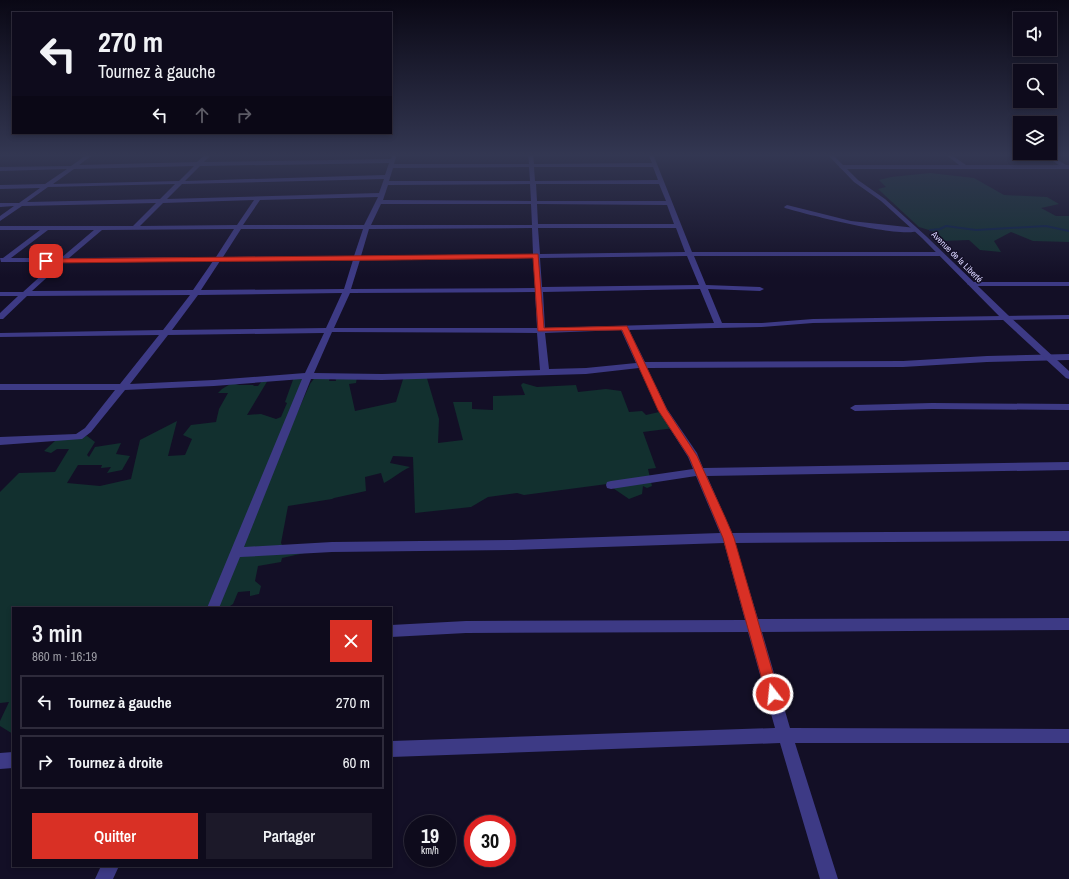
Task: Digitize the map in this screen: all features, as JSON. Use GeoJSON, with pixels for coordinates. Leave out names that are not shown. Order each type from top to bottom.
{"type":"FeatureCollection","features":[{"type":"Feature","properties":{"kind":"street"},"geometry":{"type":"LineString","coordinates":[[0,219],[33,195]]}},
{"type":"Feature","properties":{"kind":"street"},"geometry":{"type":"LineString","coordinates":[[134,228],[168,195]]}},
{"type":"Feature","properties":{"kind":"street"},"geometry":{"type":"LineString","coordinates":[[213,607],[308,376],[347,291],[367,226],[381,195]]}},
{"type":"Feature","properties":{"kind":"street"},"geometry":{"type":"LineString","coordinates":[[534,195],[536,256],[545,372]]}},
{"type":"Feature","properties":{"kind":"street"},"geometry":{"type":"LineString","coordinates":[[666,195],[719,325]]}},
{"type":"Feature","properties":{"kind":"street","name":"Avenue de la Liberté"},"geometry":{"type":"LineString","coordinates":[[876,195],[916,230],[1005,317],[1069,376]]}},
{"type":"Feature","properties":{"kind":"street"},"geometry":{"type":"LineString","coordinates":[[0,205],[259,197],[535,203],[668,202]]}},
{"type":"Feature","properties":{"kind":"street"},"geometry":{"type":"LineString","coordinates":[[0,441],[78,437],[88,430],[195,293],[259,197]]}},
{"type":"Feature","properties":{"kind":"street"},"geometry":{"type":"LineString","coordinates":[[787,206],[814,216],[846,223],[916,230]]}},
{"type":"Feature","properties":{"kind":"street"},"geometry":{"type":"LineString","coordinates":[[0,228],[678,226]]}},
{"type":"Feature","properties":{"kind":"street"},"geometry":{"type":"LineString","coordinates":[[1,261],[46,228]]}},
{"type":"Feature","properties":{"kind":"street"},"geometry":{"type":"LineString","coordinates":[[0,317],[61,261],[100,228]]}},
{"type":"Feature","properties":{"kind":"street"},"geometry":{"type":"LineString","coordinates":[[1,261],[690,254],[941,254]]}},
{"type":"Feature","properties":{"kind":"street"},"geometry":{"type":"LineString","coordinates":[[971,284],[1069,284]]}},
{"type":"Feature","properties":{"kind":"street"},"geometry":{"type":"LineString","coordinates":[[0,294],[539,290],[704,287],[760,289]]}},
{"type":"Feature","properties":{"kind":"street"},"geometry":{"type":"LineString","coordinates":[[0,335],[330,330],[541,330],[762,325],[813,321],[1069,317]]}},
{"type":"Feature","properties":{"kind":"street"},"geometry":{"type":"LineString","coordinates":[[624,328],[663,410],[689,450],[701,472],[728,538],[753,627],[829,879]]}},
{"type":"Feature","properties":{"kind":"street"},"geometry":{"type":"LineString","coordinates":[[0,387],[121,387],[214,383],[308,376],[382,377],[586,371],[642,365],[902,364],[1069,357]]}},
{"type":"Feature","properties":{"kind":"street"},"geometry":{"type":"LineString","coordinates":[[855,408],[932,406],[1069,407]]}},
{"type":"Feature","properties":{"kind":"street"},"geometry":{"type":"LineString","coordinates":[[611,485],[701,472],[1069,466]]}},
{"type":"Feature","properties":{"kind":"street"},"geometry":{"type":"LineString","coordinates":[[236,552],[332,547],[513,545],[728,538],[1069,536]]}},
{"type":"Feature","properties":{"kind":"street"},"geometry":{"type":"LineString","coordinates":[[392,631],[466,627],[753,627],[1069,624]]}},
{"type":"Feature","properties":{"kind":"street"},"geometry":{"type":"LineString","coordinates":[[392,749],[785,735],[1069,736]]}},
{"type":"Feature","properties":{"kind":"street"},"geometry":{"type":"LineString","coordinates":[[0,760],[12,760]]}},
{"type":"Feature","properties":{"kind":"street"},"geometry":{"type":"LineString","coordinates":[[104,879],[110,867]]}},
{"type":"Feature","properties":{"kind":"green space"},"geometry":{"type":"Polygon","coordinates":[[[884,195],[1004,195],[1047,197],[1059,204],[1041,208],[1056,216],[1069,216],[1069,242],[1033,241],[1011,232],[994,241],[1001,252],[980,250],[969,240],[942,241],[932,231],[919,227],[884,195]]]}},
{"type":"Feature","properties":{"kind":"green space"},"geometry":{"type":"Polygon","coordinates":[[[426,375],[439,419],[438,443],[463,440],[453,402],[472,402],[472,409],[493,410],[493,396],[525,395],[521,385],[523,383],[537,387],[576,385],[578,392],[606,389],[621,391],[629,412],[642,411],[646,415],[668,410],[674,428],[643,432],[656,468],[648,469],[652,486],[647,488],[643,486],[642,494],[629,499],[607,484],[524,495],[517,493],[488,497],[471,507],[415,513],[413,457],[393,456],[390,463],[410,467],[384,483],[381,473],[365,477],[366,491],[332,499],[288,506],[281,543],[285,551],[318,550],[282,558],[281,562],[258,566],[255,581],[261,586],[259,594],[250,596],[250,591],[238,592],[233,604],[228,607],[12,607],[12,733],[0,726],[0,721],[9,702],[0,703],[0,492],[19,473],[55,472],[69,449],[57,449],[51,453],[44,451],[56,440],[87,436],[95,442],[87,455],[89,457],[95,447],[121,443],[116,454],[130,456],[122,470],[107,473],[111,467],[101,468],[102,465],[78,465],[67,483],[100,486],[131,479],[140,440],[177,421],[168,456],[185,455],[192,439],[183,435],[191,425],[216,422],[219,409],[228,393],[218,393],[232,383],[258,386],[262,381],[268,380],[247,415],[261,414],[276,419],[281,417],[287,403],[285,402],[294,377],[306,376],[289,431],[310,384],[316,376],[330,377],[329,381],[336,381],[335,376],[357,377],[356,383],[349,384],[355,411],[396,402],[404,376],[426,375]]]}},
{"type":"Feature","properties":{"kind":"waterway"},"geometry":{"type":"LineString","coordinates":[[930,230],[940,229],[946,226],[976,230],[1046,226],[1069,231]]}},
{"type":"Feature","properties":{"kind":"route"},"geometry":{"type":"LineString","coordinates":[[46,261],[218,258],[536,256],[541,330],[624,328],[633,344],[663,410],[693,456],[720,517],[728,538],[773,694]]}}]}
